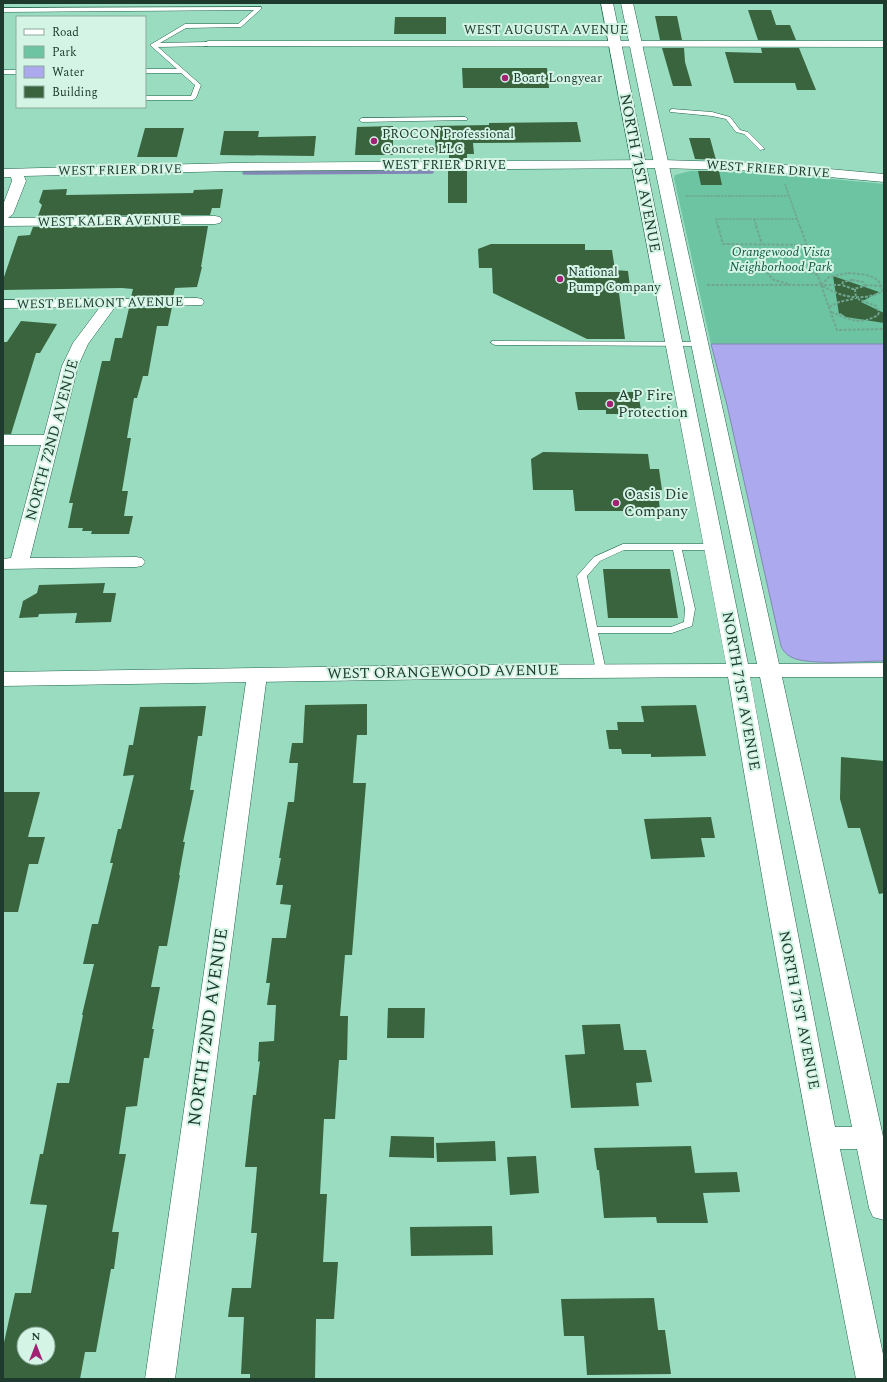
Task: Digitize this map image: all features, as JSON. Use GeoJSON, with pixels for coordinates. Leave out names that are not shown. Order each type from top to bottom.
{"type":"FeatureCollection","features":[{"type":"Feature","properties":{"kind":"street","name":"NORTH 71ST AVENUE"},"geometry":{"type":"LineString","coordinates":[[608,3],[738,671],[823,1138],[872,1379]]}},
{"type":"Feature","properties":{"kind":"street","name":"NORTH 71ST AVENUE"},"geometry":{"type":"LineString","coordinates":[[627,3],[701,344],[884,1208]]}},
{"type":"Feature","properties":{"kind":"street","name":"WEST AUGUSTA AVENUE"},"geometry":{"type":"LineString","coordinates":[[208,44],[884,44]]}},
{"type":"Feature","properties":{"kind":"street"},"geometry":{"type":"LineString","coordinates":[[628,112],[651,112]]}},
{"type":"Feature","properties":{"kind":"street","name":"WEST FRIER DRIVE"},"geometry":{"type":"LineString","coordinates":[[10,173],[234,167],[662,164],[756,167],[884,178]]}},
{"type":"Feature","properties":{"kind":"street"},"geometry":{"type":"LineString","coordinates":[[3,181],[10,173],[19,181],[6,214],[3,216]]}},
{"type":"Feature","properties":{"kind":"street","name":"WEST KALER AVENUE"},"geometry":{"type":"LineString","coordinates":[[3,222],[215,220]]}},
{"type":"Feature","properties":{"kind":"street"},"geometry":{"type":"LineString","coordinates":[[654,245],[679,245]]}},
{"type":"Feature","properties":{"kind":"street","name":"WEST BELMONT AVENUE"},"geometry":{"type":"LineString","coordinates":[[3,304],[197,302]]}},
{"type":"Feature","properties":{"kind":"street","name":"NORTH 72ND AVENUE"},"geometry":{"type":"LineString","coordinates":[[11,564],[52,440],[66,377],[74,354],[111,303]]}},
{"type":"Feature","properties":{"kind":"street"},"geometry":{"type":"LineString","coordinates":[[3,440],[52,440]]}},
{"type":"Feature","properties":{"kind":"street"},"geometry":{"type":"LineString","coordinates":[[11,564],[136,562]]}},
{"type":"Feature","properties":{"kind":"street","name":"WEST ORANGEWOOD AVENUE"},"geometry":{"type":"LineString","coordinates":[[3,679],[257,674],[884,670]]}},
{"type":"Feature","properties":{"kind":"street","name":"NORTH 72ND AVENUE"},"geometry":{"type":"LineString","coordinates":[[160,1379],[257,674]]}},
{"type":"Feature","properties":{"kind":"street"},"geometry":{"type":"LineString","coordinates":[[823,1138],[869,1138]]}},
{"type":"Feature","properties":{"kind":"lane"},"geometry":{"type":"LineString","coordinates":[[3,10],[259,8],[239,26],[185,26],[153,45]]}},
{"type":"Feature","properties":{"kind":"lane"},"geometry":{"type":"LineString","coordinates":[[153,45],[208,44]]}},
{"type":"Feature","properties":{"kind":"lane"},"geometry":{"type":"LineString","coordinates":[[146,98],[193,98],[198,85],[153,45]]}},
{"type":"Feature","properties":{"kind":"lane"},"geometry":{"type":"LineString","coordinates":[[146,71],[182,70]]}},
{"type":"Feature","properties":{"kind":"lane"},"geometry":{"type":"LineString","coordinates":[[672,112],[712,114],[728,118],[738,130],[746,133],[762,149]]}},
{"type":"Feature","properties":{"kind":"lane"},"geometry":{"type":"LineString","coordinates":[[362,120],[465,119]]}},
{"type":"Feature","properties":{"kind":"lane"},"geometry":{"type":"LineString","coordinates":[[495,343],[701,344]]}},
{"type":"Feature","properties":{"kind":"lane"},"geometry":{"type":"LineString","coordinates":[[601,671],[582,576],[597,559],[623,547],[714,547]]}},
{"type":"Feature","properties":{"kind":"lane"},"geometry":{"type":"LineString","coordinates":[[592,630],[672,630],[689,624],[690,609],[677,547]]}},
{"type":"Feature","properties":{"kind":"path"},"geometry":{"type":"LineString","coordinates":[[784,183],[837,330],[884,329]]}},
{"type":"Feature","properties":{"kind":"path"},"geometry":{"type":"LineString","coordinates":[[686,196],[789,196]]}},
{"type":"Feature","properties":{"kind":"path"},"geometry":{"type":"LineString","coordinates":[[798,219],[716,219],[722,244],[807,245]]}},
{"type":"Feature","properties":{"kind":"path"},"geometry":{"type":"LineString","coordinates":[[754,219],[762,244]]}},
{"type":"Feature","properties":{"kind":"path"},"geometry":{"type":"LineString","coordinates":[[793,285],[775,280],[770,277],[768,271],[770,268],[776,266],[793,265],[801,266],[818,275]]}},
{"type":"Feature","properties":{"kind":"path"},"geometry":{"type":"LineString","coordinates":[[821,285],[824,280],[829,277],[848,273],[864,274],[875,278],[881,282],[883,286],[882,292],[878,295],[839,302],[829,307]]}},
{"type":"Feature","properties":{"kind":"path"},"geometry":{"type":"LineString","coordinates":[[848,273],[852,280]]}},
{"type":"Feature","properties":{"kind":"path"},"geometry":{"type":"LineString","coordinates":[[842,285],[843,282],[852,280],[863,282],[865,285],[883,286]]}},
{"type":"Feature","properties":{"kind":"path"},"geometry":{"type":"LineString","coordinates":[[706,285],[842,285],[844,288],[855,289],[863,288],[865,285]]}},
{"type":"Feature","properties":{"kind":"path"},"geometry":{"type":"LineString","coordinates":[[821,285],[838,295],[876,306],[879,312],[878,315],[868,319],[854,320],[842,318],[830,311]]}},
{"type":"Feature","properties":{"kind":"path"},"geometry":{"type":"LineString","coordinates":[[855,289],[856,299]]}},
{"type":"Feature","properties":{"kind":"green space","name":"Orangewood Vista Neighborhood Park"},"geometry":{"type":"Polygon","coordinates":[[[690,171],[769,173],[884,184],[884,344],[711,344],[674,178],[675,175],[690,171]]]}},
{"type":"Feature","properties":{"kind":"water"},"geometry":{"type":"Polygon","coordinates":[[[711,344],[884,344],[884,661],[822,662],[799,660],[791,657],[782,648],[727,405],[711,344]]]}},
{"type":"Feature","properties":{"kind":"building"},"geometry":{"type":"Polygon","coordinates":[[[748,10],[771,10],[776,25],[790,25],[796,40],[758,40],[748,10]]]}},
{"type":"Feature","properties":{"kind":"building"},"geometry":{"type":"Polygon","coordinates":[[[655,16],[677,16],[682,40],[660,40],[655,16]]]}},
{"type":"Feature","properties":{"kind":"building"},"geometry":{"type":"Polygon","coordinates":[[[395,17],[446,17],[446,34],[394,34],[395,17]]]}},
{"type":"Feature","properties":{"kind":"building"},"geometry":{"type":"Polygon","coordinates":[[[662,48],[684,48],[685,62],[692,86],[673,86],[662,48]]]}},
{"type":"Feature","properties":{"kind":"building"},"geometry":{"type":"Polygon","coordinates":[[[761,48],[799,48],[816,90],[797,90],[795,83],[734,83],[725,52],[762,53],[761,48]]]}},
{"type":"Feature","properties":{"kind":"building","name":"Boart Longyear"},"geometry":{"type":"Polygon","coordinates":[[[462,68],[547,68],[549,88],[463,88],[462,68]]]}},
{"type":"Feature","properties":{"kind":"building"},"geometry":{"type":"Polygon","coordinates":[[[577,122],[581,142],[473,143],[474,154],[467,154],[467,160],[449,160],[449,154],[436,154],[434,126],[489,125],[489,123],[577,122]]]}},
{"type":"Feature","properties":{"kind":"building","name":"PROCON Professional Concrete LLC"},"geometry":{"type":"Polygon","coordinates":[[[393,126],[393,155],[355,155],[357,127],[393,126]]]}},
{"type":"Feature","properties":{"kind":"building"},"geometry":{"type":"Polygon","coordinates":[[[145,128],[184,128],[177,157],[137,157],[145,128]]]}},
{"type":"Feature","properties":{"kind":"building"},"geometry":{"type":"Polygon","coordinates":[[[224,131],[259,131],[258,137],[316,136],[314,156],[220,155],[224,131]]]}},
{"type":"Feature","properties":{"kind":"building"},"geometry":{"type":"Polygon","coordinates":[[[689,138],[710,138],[716,160],[695,159],[689,138]]]}},
{"type":"Feature","properties":{"kind":"building"},"geometry":{"type":"Polygon","coordinates":[[[448,171],[467,171],[467,203],[448,203],[448,171]]]}},
{"type":"Feature","properties":{"kind":"building"},"geometry":{"type":"Polygon","coordinates":[[[698,171],[719,171],[722,185],[701,185],[698,171]]]}},
{"type":"Feature","properties":{"kind":"building"},"geometry":{"type":"Polygon","coordinates":[[[67,189],[66,195],[193,193],[194,190],[223,189],[220,208],[212,208],[210,215],[38,216],[42,205],[39,202],[43,190],[67,189]]]}},
{"type":"Feature","properties":{"kind":"building"},"geometry":{"type":"Polygon","coordinates":[[[208,226],[202,267],[197,287],[175,288],[173,297],[131,297],[133,289],[122,288],[3,290],[3,280],[18,236],[30,235],[33,227],[208,226]]]}},
{"type":"Feature","properties":{"kind":"building","name":"National Pump Company"},"geometry":{"type":"Polygon","coordinates":[[[491,244],[585,244],[585,250],[612,250],[615,270],[628,271],[630,287],[625,287],[626,293],[619,293],[625,339],[587,339],[493,293],[492,268],[479,268],[478,249],[491,244]]]}},
{"type":"Feature","properties":{"kind":"building"},"geometry":{"type":"Polygon","coordinates":[[[833,276],[879,292],[861,302],[884,313],[884,323],[846,317],[840,313],[839,314],[833,276]]]}},
{"type":"Feature","properties":{"kind":"building"},"geometry":{"type":"Polygon","coordinates":[[[172,307],[168,326],[157,326],[148,376],[143,376],[137,398],[134,398],[127,438],[131,438],[122,491],[128,491],[124,516],[133,516],[129,534],[91,534],[92,531],[82,531],[83,528],[68,528],[73,503],[69,503],[102,361],[110,361],[115,338],[122,338],[129,308],[172,307]]]}},
{"type":"Feature","properties":{"kind":"building"},"geometry":{"type":"Polygon","coordinates":[[[21,321],[57,324],[40,353],[36,353],[11,434],[3,434],[3,342],[7,342],[21,321]]]}},
{"type":"Feature","properties":{"kind":"building","name":"A P Fire Protection"},"geometry":{"type":"Polygon","coordinates":[[[575,392],[638,392],[641,410],[626,414],[606,414],[606,410],[578,410],[575,392]]]}},
{"type":"Feature","properties":{"kind":"building"},"geometry":{"type":"Polygon","coordinates":[[[543,452],[648,454],[650,469],[659,469],[662,490],[658,490],[660,511],[575,511],[573,490],[533,490],[531,459],[543,452]]]}},
{"type":"Feature","properties":{"kind":"building"},"geometry":{"type":"Polygon","coordinates":[[[603,569],[670,569],[678,618],[608,618],[603,569]]]}},
{"type":"Feature","properties":{"kind":"building"},"geometry":{"type":"Polygon","coordinates":[[[105,583],[103,593],[116,593],[111,622],[75,623],[77,613],[39,614],[38,617],[19,618],[23,601],[37,593],[39,585],[105,583]]]}},
{"type":"Feature","properties":{"kind":"building"},"geometry":{"type":"Polygon","coordinates":[[[367,704],[367,735],[357,735],[353,783],[366,783],[352,955],[345,955],[340,1016],[348,1016],[347,1060],[339,1060],[335,1119],[324,1119],[320,1194],[327,1194],[323,1262],[338,1262],[334,1319],[316,1319],[315,1379],[250,1379],[250,1374],[241,1374],[244,1317],[228,1317],[232,1288],[251,1288],[257,1233],[251,1233],[257,1167],[245,1167],[253,1095],[256,1095],[260,1061],[258,1062],[259,1042],[274,1041],[276,1005],[267,1005],[270,983],[266,983],[272,938],[286,938],[291,905],[280,904],[283,885],[276,885],[288,802],[294,802],[298,763],[289,763],[292,743],[303,743],[305,705],[367,704]]]}},
{"type":"Feature","properties":{"kind":"building"},"geometry":{"type":"Polygon","coordinates":[[[696,705],[706,756],[651,757],[651,754],[622,754],[621,749],[609,749],[606,730],[618,730],[617,722],[644,722],[641,706],[696,705]]]}},
{"type":"Feature","properties":{"kind":"building"},"geometry":{"type":"Polygon","coordinates":[[[206,706],[202,736],[198,736],[190,790],[194,790],[183,842],[185,842],[180,875],[167,946],[159,946],[151,987],[160,987],[152,1029],[154,1029],[149,1058],[144,1058],[137,1106],[126,1107],[119,1154],[126,1154],[112,1232],[119,1232],[114,1269],[111,1269],[96,1352],[85,1352],[80,1379],[3,1379],[3,1347],[15,1293],[31,1293],[47,1205],[30,1204],[40,1154],[43,1154],[57,1083],[69,1083],[82,1015],[94,964],[83,964],[92,924],[98,924],[113,863],[110,863],[118,829],[121,829],[134,775],[123,776],[129,745],[133,745],[140,707],[206,706]]]}},
{"type":"Feature","properties":{"kind":"building"},"geometry":{"type":"Polygon","coordinates":[[[841,757],[884,761],[884,893],[879,894],[860,828],[848,828],[840,799],[841,757]]]}},
{"type":"Feature","properties":{"kind":"building"},"geometry":{"type":"Polygon","coordinates":[[[3,792],[40,792],[28,837],[45,837],[38,864],[29,864],[18,912],[3,912],[3,792]]]}},
{"type":"Feature","properties":{"kind":"building"},"geometry":{"type":"Polygon","coordinates":[[[711,817],[715,838],[701,838],[705,857],[651,859],[644,819],[711,817]]]}},
{"type":"Feature","properties":{"kind":"building"},"geometry":{"type":"Polygon","coordinates":[[[388,1008],[425,1008],[424,1038],[387,1038],[388,1008]]]}},
{"type":"Feature","properties":{"kind":"building"},"geometry":{"type":"Polygon","coordinates":[[[620,1024],[624,1050],[646,1050],[652,1082],[636,1083],[639,1106],[571,1108],[565,1055],[585,1054],[582,1025],[620,1024]]]}},
{"type":"Feature","properties":{"kind":"building"},"geometry":{"type":"Polygon","coordinates":[[[391,1136],[434,1137],[434,1158],[389,1157],[391,1136]]]}},
{"type":"Feature","properties":{"kind":"building"},"geometry":{"type":"Polygon","coordinates":[[[495,1141],[496,1161],[437,1162],[436,1143],[495,1141]]]}},
{"type":"Feature","properties":{"kind":"building"},"geometry":{"type":"Polygon","coordinates":[[[691,1146],[695,1173],[737,1172],[740,1192],[703,1193],[708,1223],[657,1223],[656,1217],[604,1218],[599,1170],[597,1170],[594,1148],[691,1146]]]}},
{"type":"Feature","properties":{"kind":"building"},"geometry":{"type":"Polygon","coordinates":[[[536,1156],[539,1193],[510,1195],[507,1157],[536,1156]]]}},
{"type":"Feature","properties":{"kind":"building"},"geometry":{"type":"Polygon","coordinates":[[[492,1226],[493,1255],[411,1256],[410,1227],[492,1226]]]}},
{"type":"Feature","properties":{"kind":"building"},"geometry":{"type":"Polygon","coordinates":[[[654,1298],[658,1330],[665,1330],[671,1374],[587,1375],[584,1336],[564,1336],[561,1299],[654,1298]]]}},
{"type":"Feature","properties":{"kind":"waterway"},"geometry":{"type":"LineString","coordinates":[[244,173],[432,172]]}},
{"type":"Feature","properties":{"kind":"place","name":"Boart Longyear"},"geometry":{"type":"Point","coordinates":[505,78]}},
{"type":"Feature","properties":{"kind":"place","name":"PROCON Professional Concrete LLC"},"geometry":{"type":"Point","coordinates":[374,141]}},
{"type":"Feature","properties":{"kind":"place","name":"National Pump Company"},"geometry":{"type":"Point","coordinates":[560,279]}},
{"type":"Feature","properties":{"kind":"place","name":"A P Fire Protection"},"geometry":{"type":"Point","coordinates":[610,404]}},
{"type":"Feature","properties":{"kind":"place","name":"Oasis Die Company"},"geometry":{"type":"Point","coordinates":[616,503]}}]}
